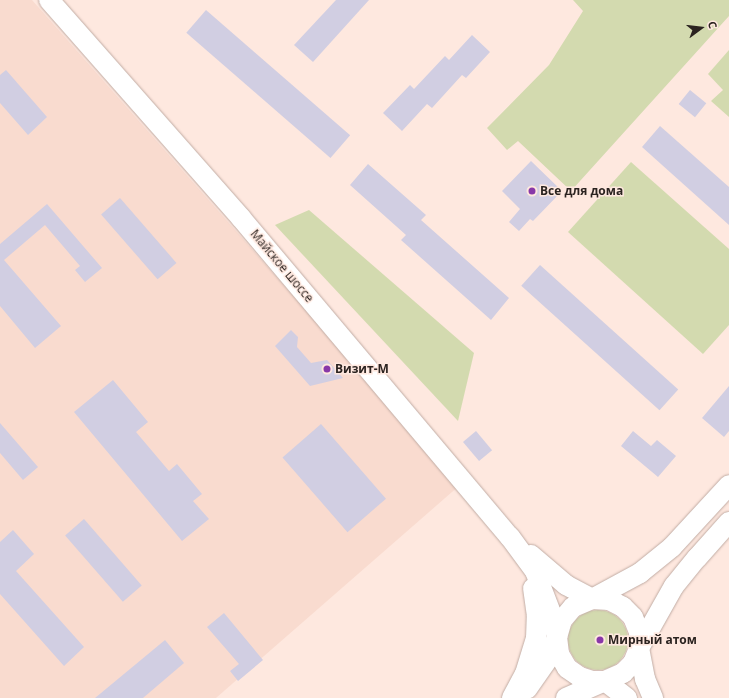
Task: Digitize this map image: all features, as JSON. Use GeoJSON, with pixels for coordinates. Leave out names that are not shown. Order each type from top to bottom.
{"type":"FeatureCollection","features":[{"type":"Feature","properties":{"kind":"street","name":"Майское шоссе"},"geometry":{"type":"LineString","coordinates":[[49,0],[241,218],[510,537],[535,571],[551,613],[557,637]]}},
{"type":"Feature","properties":{"kind":"street"},"geometry":{"type":"LineString","coordinates":[[521,698],[549,657],[562,620],[573,607],[592,599],[640,573],[672,547],[729,485]]}},
{"type":"Feature","properties":{"kind":"street"},"geometry":{"type":"LineString","coordinates":[[566,698],[624,673],[633,663],[639,648],[674,586],[729,522]]}},
{"type":"Feature","properties":{"kind":"street","name":"Майское шоссе"},"geometry":{"type":"LineString","coordinates":[[510,537],[566,585],[592,599]]}},
{"type":"Feature","properties":{"kind":"street","name":"Майское шоссе"},"geometry":{"type":"LineString","coordinates":[[510,537],[523,557],[535,595],[537,616],[536,639],[531,658],[512,698]]}},
{"type":"Feature","properties":{"kind":"street"},"geometry":{"type":"LineString","coordinates":[[592,599],[609,600],[623,607],[633,617],[639,632],[639,648],[645,679],[653,698]]}},
{"type":"Feature","properties":{"kind":"street"},"geometry":{"type":"LineString","coordinates":[[557,637],[559,654],[567,668],[580,677],[592,681],[605,681],[627,698]]}},
{"type":"Feature","properties":{"kind":"shaded area"},"geometry":{"type":"Polygon","coordinates":[[[0,0],[32,0],[460,485],[216,698],[0,698],[0,0]]]}},
{"type":"Feature","properties":{"kind":"green space"},"geometry":{"type":"Polygon","coordinates":[[[573,0],[729,0],[729,16],[571,191],[518,141],[507,150],[487,128],[549,65],[583,11],[573,0]]]}},
{"type":"Feature","properties":{"kind":"green space"},"geometry":{"type":"Polygon","coordinates":[[[729,50],[729,117],[711,101],[723,90],[708,74],[729,50]]]}},
{"type":"Feature","properties":{"kind":"green space"},"geometry":{"type":"Polygon","coordinates":[[[631,162],[729,249],[729,325],[703,354],[568,232],[631,162]]]}},
{"type":"Feature","properties":{"kind":"green space"},"geometry":{"type":"Polygon","coordinates":[[[309,210],[474,353],[458,421],[275,225],[309,210]]]}},
{"type":"Feature","properties":{"kind":"green space"},"geometry":{"type":"Polygon","coordinates":[[[598,610],[615,615],[623,623],[628,640],[623,657],[615,665],[598,670],[581,665],[573,657],[568,640],[573,623],[581,615],[598,610]]]}},
{"type":"Feature","properties":{"kind":"building"},"geometry":{"type":"Polygon","coordinates":[[[336,0],[369,0],[313,62],[294,45],[336,0]]]}},
{"type":"Feature","properties":{"kind":"building"},"geometry":{"type":"Polygon","coordinates":[[[206,10],[350,135],[330,158],[186,33],[206,10]]]}},
{"type":"Feature","properties":{"kind":"building"},"geometry":{"type":"Polygon","coordinates":[[[472,35],[490,52],[466,78],[462,75],[432,108],[427,104],[402,131],[383,113],[410,85],[414,89],[445,56],[449,60],[472,35]]]}},
{"type":"Feature","properties":{"kind":"building"},"geometry":{"type":"Polygon","coordinates":[[[6,70],[47,117],[28,135],[0,103],[0,75],[6,70]]]}},
{"type":"Feature","properties":{"kind":"building"},"geometry":{"type":"Polygon","coordinates":[[[690,90],[706,103],[695,117],[679,104],[690,90]]]}},
{"type":"Feature","properties":{"kind":"building"},"geometry":{"type":"Polygon","coordinates":[[[660,126],[729,187],[729,225],[642,147],[660,126]]]}},
{"type":"Feature","properties":{"kind":"building","name":"Все для дома"},"geometry":{"type":"Polygon","coordinates":[[[531,161],[562,191],[533,221],[530,219],[519,231],[509,222],[520,209],[502,191],[531,161]]]}},
{"type":"Feature","properties":{"kind":"building"},"geometry":{"type":"Polygon","coordinates":[[[368,164],[426,215],[421,220],[509,298],[491,320],[401,240],[406,235],[350,185],[368,164]]]}},
{"type":"Feature","properties":{"kind":"building"},"geometry":{"type":"Polygon","coordinates":[[[120,198],[176,263],[158,279],[101,214],[120,198]]]}},
{"type":"Feature","properties":{"kind":"building"},"geometry":{"type":"Polygon","coordinates":[[[47,204],[102,268],[85,282],[75,270],[80,266],[45,225],[4,260],[61,326],[35,348],[0,306],[0,244],[47,204]]]}},
{"type":"Feature","properties":{"kind":"building"},"geometry":{"type":"Polygon","coordinates":[[[540,265],[678,389],[659,410],[521,286],[540,265]]]}},
{"type":"Feature","properties":{"kind":"building"},"geometry":{"type":"Polygon","coordinates":[[[291,330],[298,337],[297,347],[311,363],[327,360],[343,378],[310,386],[275,346],[291,330]]]}},
{"type":"Feature","properties":{"kind":"building"},"geometry":{"type":"Polygon","coordinates":[[[113,380],[148,422],[136,432],[169,471],[177,464],[202,494],[193,501],[209,519],[182,541],[74,412],[113,380]]]}},
{"type":"Feature","properties":{"kind":"building"},"geometry":{"type":"Polygon","coordinates":[[[729,386],[729,431],[724,437],[702,418],[729,386]]]}},
{"type":"Feature","properties":{"kind":"building"},"geometry":{"type":"Polygon","coordinates":[[[0,423],[38,467],[23,480],[0,453],[0,423]]]}},
{"type":"Feature","properties":{"kind":"building"},"geometry":{"type":"Polygon","coordinates":[[[321,424],[386,499],[347,532],[283,457],[321,424]]]}},
{"type":"Feature","properties":{"kind":"building"},"geometry":{"type":"Polygon","coordinates":[[[476,431],[492,450],[479,461],[463,442],[476,431]]]}},
{"type":"Feature","properties":{"kind":"building"},"geometry":{"type":"Polygon","coordinates":[[[633,431],[651,446],[657,440],[676,456],[658,477],[621,446],[633,431]]]}},
{"type":"Feature","properties":{"kind":"building"},"geometry":{"type":"Polygon","coordinates":[[[84,519],[142,585],[123,602],[65,535],[84,519]]]}},
{"type":"Feature","properties":{"kind":"building"},"geometry":{"type":"Polygon","coordinates":[[[13,530],[34,554],[16,571],[84,647],[64,666],[0,594],[0,542],[13,530]]]}},
{"type":"Feature","properties":{"kind":"building"},"geometry":{"type":"Polygon","coordinates":[[[224,613],[263,660],[238,681],[230,671],[239,664],[207,627],[224,613]]]}},
{"type":"Feature","properties":{"kind":"building"},"geometry":{"type":"Polygon","coordinates":[[[165,640],[184,663],[143,698],[95,698],[165,640]]]}},
{"type":"Feature","properties":{"kind":"place","name":"Все для дома"},"geometry":{"type":"Point","coordinates":[532,191]}},
{"type":"Feature","properties":{"kind":"place","name":"Визит-М"},"geometry":{"type":"Point","coordinates":[327,369]}},
{"type":"Feature","properties":{"kind":"place","name":"Мирный атом"},"geometry":{"type":"Point","coordinates":[600,640]}}]}
